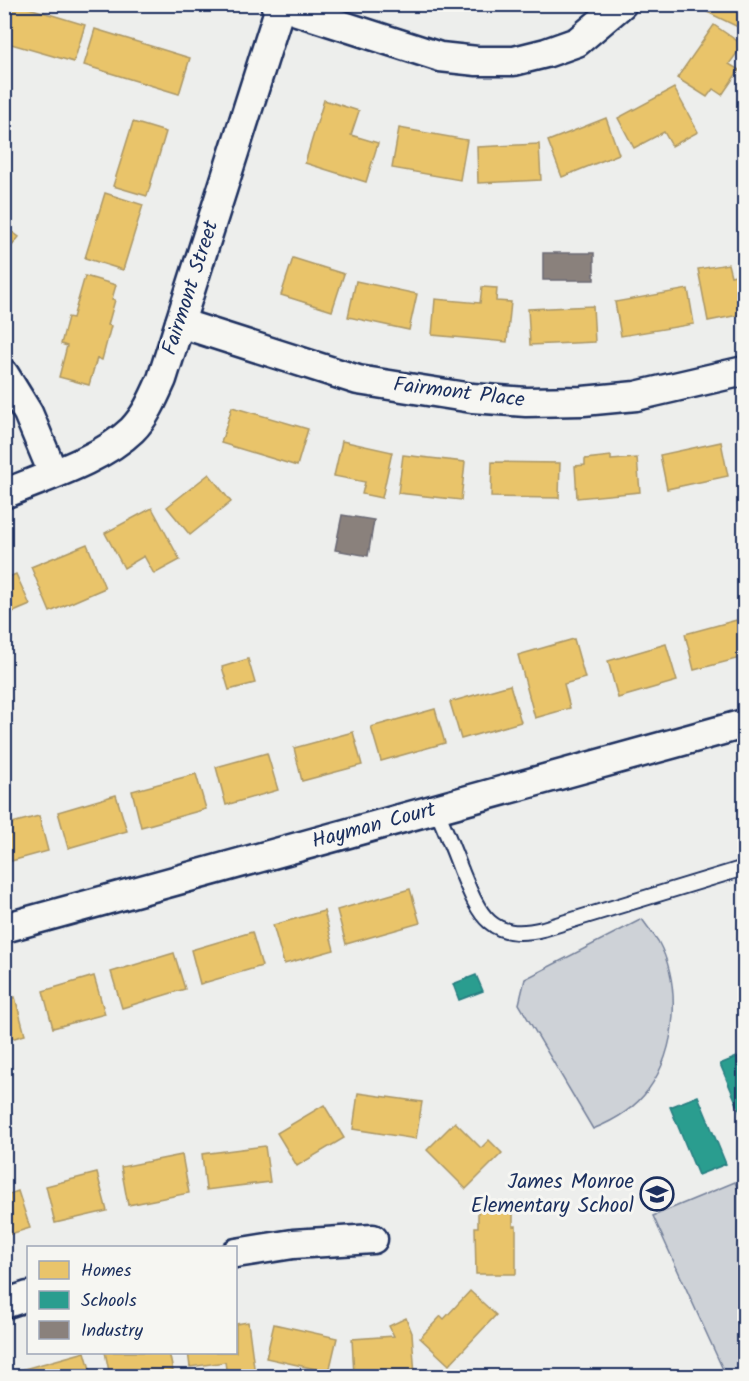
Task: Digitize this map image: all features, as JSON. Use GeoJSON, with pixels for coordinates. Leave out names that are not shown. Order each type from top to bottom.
{"type":"FeatureCollection","features":[{"type":"Feature","properties":{"kind":"street"},"geometry":{"type":"LineString","coordinates":[[279,5],[440,57],[477,61],[513,61],[577,42],[622,4]]}},
{"type":"Feature","properties":{"kind":"street","name":"Fairmont Street"},"geometry":{"type":"LineString","coordinates":[[4,494],[113,446],[133,429],[150,405],[162,379],[279,5]]}},
{"type":"Feature","properties":{"kind":"street","name":"Fairmont Place"},"geometry":{"type":"LineString","coordinates":[[180,323],[358,380],[472,398],[526,402],[584,401],[636,396],[744,371]]}},
{"type":"Feature","properties":{"kind":"street"},"geometry":{"type":"LineString","coordinates":[[4,374],[28,413],[53,473]]}},
{"type":"Feature","properties":{"kind":"street","name":"Hayman Court"},"geometry":{"type":"LineString","coordinates":[[4,928],[744,724]]}},
{"type":"Feature","properties":{"kind":"street"},"geometry":{"type":"LineString","coordinates":[[237,1253],[293,1244],[373,1239]]}},
{"type":"Feature","properties":{"kind":"street"},"geometry":{"type":"LineString","coordinates":[[4,1304],[27,1296]]}},
{"type":"Feature","properties":{"kind":"lane"},"geometry":{"type":"LineString","coordinates":[[436,809],[475,906],[489,921],[503,930],[523,934],[744,868]]}},
{"type":"Feature","properties":{"kind":"shaded area"},"geometry":{"type":"Polygon","coordinates":[[[642,919],[658,941],[671,977],[673,1017],[670,1037],[658,1074],[643,1097],[623,1113],[593,1129],[519,1004],[525,979],[642,919]]]}},
{"type":"Feature","properties":{"kind":"shaded area"},"geometry":{"type":"Polygon","coordinates":[[[735,1182],[744,1204],[744,1376],[726,1376],[653,1216],[735,1182]]]}},
{"type":"Feature","properties":{"kind":"building: Homes"},"geometry":{"type":"Polygon","coordinates":[[[10,4],[85,25],[74,62],[4,42],[4,22],[10,4]]]}},
{"type":"Feature","properties":{"kind":"building: Homes"},"geometry":{"type":"Polygon","coordinates":[[[711,4],[744,4],[744,18],[740,28],[707,12],[711,4]]]}},
{"type":"Feature","properties":{"kind":"building: Homes"},"geometry":{"type":"Polygon","coordinates":[[[714,25],[743,45],[729,64],[739,70],[722,95],[713,89],[707,97],[677,78],[714,25]]]}},
{"type":"Feature","properties":{"kind":"building: Homes"},"geometry":{"type":"Polygon","coordinates":[[[95,29],[190,58],[179,94],[84,65],[95,29]]]}},
{"type":"Feature","properties":{"kind":"building: Homes"},"geometry":{"type":"Polygon","coordinates":[[[674,88],[698,132],[672,146],[664,132],[634,148],[618,118],[674,88]]]}},
{"type":"Feature","properties":{"kind":"building: Homes"},"geometry":{"type":"Polygon","coordinates":[[[324,100],[359,111],[351,135],[378,143],[366,182],[305,163],[324,100]]]}},
{"type":"Feature","properties":{"kind":"building: Homes"},"geometry":{"type":"Polygon","coordinates":[[[606,118],[619,154],[562,177],[548,141],[606,118]]]}},
{"type":"Feature","properties":{"kind":"building: Homes"},"geometry":{"type":"Polygon","coordinates":[[[133,122],[166,132],[147,196],[113,186],[133,122]]]}},
{"type":"Feature","properties":{"kind":"building: Homes"},"geometry":{"type":"Polygon","coordinates":[[[399,128],[467,140],[460,180],[392,168],[399,128]]]}},
{"type":"Feature","properties":{"kind":"building: Homes"},"geometry":{"type":"Polygon","coordinates":[[[539,144],[541,180],[478,183],[477,147],[539,144]]]}},
{"type":"Feature","properties":{"kind":"building: Homes"},"geometry":{"type":"Polygon","coordinates":[[[105,193],[143,205],[123,270],[85,258],[105,193]]]}},
{"type":"Feature","properties":{"kind":"building: Homes"},"geometry":{"type":"Polygon","coordinates":[[[4,226],[19,237],[4,256],[4,226]]]}},
{"type":"Feature","properties":{"kind":"building: Homes"},"geometry":{"type":"Polygon","coordinates":[[[293,258],[344,274],[332,311],[281,295],[293,258]]]}},
{"type":"Feature","properties":{"kind":"building: Homes"},"geometry":{"type":"Polygon","coordinates":[[[728,264],[731,276],[744,273],[744,314],[708,321],[698,269],[728,264]]]}},
{"type":"Feature","properties":{"kind":"building: Homes"},"geometry":{"type":"Polygon","coordinates":[[[85,276],[116,285],[112,299],[115,300],[108,325],[111,326],[102,360],[97,358],[89,385],[59,377],[67,346],[61,344],[68,317],[73,318],[85,276]]]}},
{"type":"Feature","properties":{"kind":"building: Homes"},"geometry":{"type":"Polygon","coordinates":[[[356,281],[417,294],[409,330],[348,317],[356,281]]]}},
{"type":"Feature","properties":{"kind":"building: Homes"},"geometry":{"type":"Polygon","coordinates":[[[482,287],[497,288],[496,301],[511,302],[507,342],[432,335],[435,299],[480,303],[482,287]]]}},
{"type":"Feature","properties":{"kind":"building: Homes"},"geometry":{"type":"Polygon","coordinates":[[[688,289],[694,324],[621,336],[615,302],[688,289]]]}},
{"type":"Feature","properties":{"kind":"building: Homes"},"geometry":{"type":"Polygon","coordinates":[[[593,306],[595,342],[530,345],[528,309],[593,306]]]}},
{"type":"Feature","properties":{"kind":"building: Homes"},"geometry":{"type":"Polygon","coordinates":[[[232,407],[308,429],[297,466],[221,443],[232,407]]]}},
{"type":"Feature","properties":{"kind":"building: Homes"},"geometry":{"type":"Polygon","coordinates":[[[342,441],[392,452],[382,498],[362,494],[365,482],[334,476],[342,441]]]}},
{"type":"Feature","properties":{"kind":"building: Homes"},"geometry":{"type":"Polygon","coordinates":[[[721,442],[728,476],[667,489],[660,455],[721,442]]]}},
{"type":"Feature","properties":{"kind":"building: Homes"},"geometry":{"type":"Polygon","coordinates":[[[403,455],[465,462],[461,500],[398,493],[403,455]]]}},
{"type":"Feature","properties":{"kind":"building: Homes"},"geometry":{"type":"Polygon","coordinates":[[[611,456],[611,460],[637,458],[640,492],[577,498],[575,466],[585,465],[585,459],[611,456]]]}},
{"type":"Feature","properties":{"kind":"building: Homes"},"geometry":{"type":"Polygon","coordinates":[[[492,462],[560,463],[559,498],[491,497],[492,462]]]}},
{"type":"Feature","properties":{"kind":"building: Homes"},"geometry":{"type":"Polygon","coordinates":[[[209,474],[231,502],[190,535],[167,507],[209,474]]]}},
{"type":"Feature","properties":{"kind":"building: Homes"},"geometry":{"type":"Polygon","coordinates":[[[152,508],[180,560],[154,574],[144,556],[124,568],[105,533],[152,508]]]}},
{"type":"Feature","properties":{"kind":"building: Homes"},"geometry":{"type":"Polygon","coordinates":[[[87,544],[105,588],[50,612],[31,567],[87,544]]]}},
{"type":"Feature","properties":{"kind":"building: Homes"},"geometry":{"type":"Polygon","coordinates":[[[16,574],[30,605],[4,616],[4,579],[16,574]]]}},
{"type":"Feature","properties":{"kind":"building: Homes"},"geometry":{"type":"Polygon","coordinates":[[[744,618],[744,657],[694,670],[685,634],[744,618]]]}},
{"type":"Feature","properties":{"kind":"building: Homes"},"geometry":{"type":"Polygon","coordinates":[[[574,639],[585,678],[564,684],[570,708],[535,718],[518,655],[574,639]]]}},
{"type":"Feature","properties":{"kind":"building: Homes"},"geometry":{"type":"Polygon","coordinates":[[[666,644],[677,681],[618,698],[608,661],[666,644]]]}},
{"type":"Feature","properties":{"kind":"building: Homes"},"geometry":{"type":"Polygon","coordinates":[[[248,659],[255,683],[229,690],[222,667],[248,659]]]}},
{"type":"Feature","properties":{"kind":"building: Homes"},"geometry":{"type":"Polygon","coordinates":[[[510,685],[521,722],[461,739],[450,702],[510,685]]]}},
{"type":"Feature","properties":{"kind":"building: Homes"},"geometry":{"type":"Polygon","coordinates":[[[435,709],[445,743],[381,761],[371,727],[435,709]]]}},
{"type":"Feature","properties":{"kind":"building: Homes"},"geometry":{"type":"Polygon","coordinates":[[[353,732],[362,765],[302,781],[294,748],[353,732]]]}},
{"type":"Feature","properties":{"kind":"building: Homes"},"geometry":{"type":"Polygon","coordinates":[[[267,753],[278,790],[226,805],[216,767],[267,753]]]}},
{"type":"Feature","properties":{"kind":"building: Homes"},"geometry":{"type":"Polygon","coordinates":[[[196,774],[206,809],[141,827],[132,791],[196,774]]]}},
{"type":"Feature","properties":{"kind":"building: Homes"},"geometry":{"type":"Polygon","coordinates":[[[116,795],[127,831],[68,848],[58,812],[116,795]]]}},
{"type":"Feature","properties":{"kind":"building: Homes"},"geometry":{"type":"Polygon","coordinates":[[[39,816],[48,851],[4,863],[4,825],[39,816]]]}},
{"type":"Feature","properties":{"kind":"building: Homes"},"geometry":{"type":"Polygon","coordinates":[[[410,889],[420,923],[346,944],[337,910],[410,889]]]}},
{"type":"Feature","properties":{"kind":"building: Homes"},"geometry":{"type":"Polygon","coordinates":[[[324,911],[334,950],[284,964],[273,925],[324,911]]]}},
{"type":"Feature","properties":{"kind":"building: Homes"},"geometry":{"type":"Polygon","coordinates":[[[252,932],[262,966],[200,984],[191,950],[252,932]]]}},
{"type":"Feature","properties":{"kind":"building: Homes"},"geometry":{"type":"Polygon","coordinates":[[[174,953],[185,989],[122,1008],[111,972],[174,953]]]}},
{"type":"Feature","properties":{"kind":"building: Homes"},"geometry":{"type":"Polygon","coordinates":[[[94,976],[105,1014],[53,1028],[43,991],[94,976]]]}},
{"type":"Feature","properties":{"kind":"building: Homes"},"geometry":{"type":"Polygon","coordinates":[[[15,997],[25,1035],[4,1041],[4,1000],[15,997]]]}},
{"type":"Feature","properties":{"kind":"building: Homes"},"geometry":{"type":"Polygon","coordinates":[[[358,1093],[422,1102],[416,1139],[353,1129],[358,1093]]]}},
{"type":"Feature","properties":{"kind":"building: Homes"},"geometry":{"type":"Polygon","coordinates":[[[324,1105],[344,1138],[297,1166],[277,1133],[324,1105]]]}},
{"type":"Feature","properties":{"kind":"building: Homes"},"geometry":{"type":"Polygon","coordinates":[[[455,1122],[481,1148],[489,1140],[502,1153],[466,1189],[427,1150],[455,1122]]]}},
{"type":"Feature","properties":{"kind":"building: Homes"},"geometry":{"type":"Polygon","coordinates":[[[265,1146],[270,1182],[206,1190],[202,1154],[265,1146]]]}},
{"type":"Feature","properties":{"kind":"building: Homes"},"geometry":{"type":"Polygon","coordinates":[[[182,1155],[189,1193],[128,1205],[121,1167],[182,1155]]]}},
{"type":"Feature","properties":{"kind":"building: Homes"},"geometry":{"type":"Polygon","coordinates":[[[97,1173],[107,1211],[55,1223],[46,1186],[97,1173]]]}},
{"type":"Feature","properties":{"kind":"building: Homes"},"geometry":{"type":"Polygon","coordinates":[[[18,1191],[30,1228],[4,1236],[4,1196],[18,1191]]]}},
{"type":"Feature","properties":{"kind":"building: Homes"},"geometry":{"type":"Polygon","coordinates":[[[478,1202],[513,1202],[513,1226],[516,1226],[516,1274],[476,1274],[475,1227],[478,1227],[478,1202]]]}},
{"type":"Feature","properties":{"kind":"building: Homes"},"geometry":{"type":"Polygon","coordinates":[[[470,1291],[496,1315],[449,1365],[420,1338],[441,1316],[444,1319],[470,1291]]]}},
{"type":"Feature","properties":{"kind":"building: Homes"},"geometry":{"type":"Polygon","coordinates":[[[406,1318],[412,1333],[415,1376],[354,1376],[352,1339],[394,1336],[389,1326],[406,1318]]]}},
{"type":"Feature","properties":{"kind":"building: Homes"},"geometry":{"type":"Polygon","coordinates":[[[248,1322],[255,1375],[227,1376],[225,1362],[190,1367],[188,1354],[237,1354],[237,1324],[248,1322]]]}},
{"type":"Feature","properties":{"kind":"building: Homes"},"geometry":{"type":"Polygon","coordinates":[[[274,1324],[337,1338],[329,1372],[266,1358],[274,1324]]]}},
{"type":"Feature","properties":{"kind":"building: Homes"},"geometry":{"type":"Polygon","coordinates":[[[78,1354],[86,1354],[92,1376],[26,1376],[24,1369],[78,1354]]]}},
{"type":"Feature","properties":{"kind":"building: Homes"},"geometry":{"type":"Polygon","coordinates":[[[105,1354],[169,1354],[173,1371],[148,1376],[110,1376],[105,1354]]]}},
{"type":"Feature","properties":{"kind":"building: Schools"},"geometry":{"type":"Polygon","coordinates":[[[476,975],[483,991],[459,1000],[453,984],[476,975]]]}},
{"type":"Feature","properties":{"kind":"building: Schools"},"geometry":{"type":"Polygon","coordinates":[[[744,1054],[744,1121],[720,1064],[744,1054]]]}},
{"type":"Feature","properties":{"kind":"building: Schools"},"geometry":{"type":"Polygon","coordinates":[[[698,1096],[726,1164],[698,1175],[670,1107],[698,1096]]]}},
{"type":"Feature","properties":{"kind":"building: Industry"},"geometry":{"type":"Polygon","coordinates":[[[543,253],[594,253],[594,280],[543,280],[543,253]]]}},
{"type":"Feature","properties":{"kind":"building: Industry"},"geometry":{"type":"Polygon","coordinates":[[[342,515],[374,520],[368,556],[335,550],[342,515]]]}},
{"type":"Feature","properties":{"kind":"place","name":"James Monroe Elementary School"},"geometry":{"type":"Point","coordinates":[657,1194]}}]}
